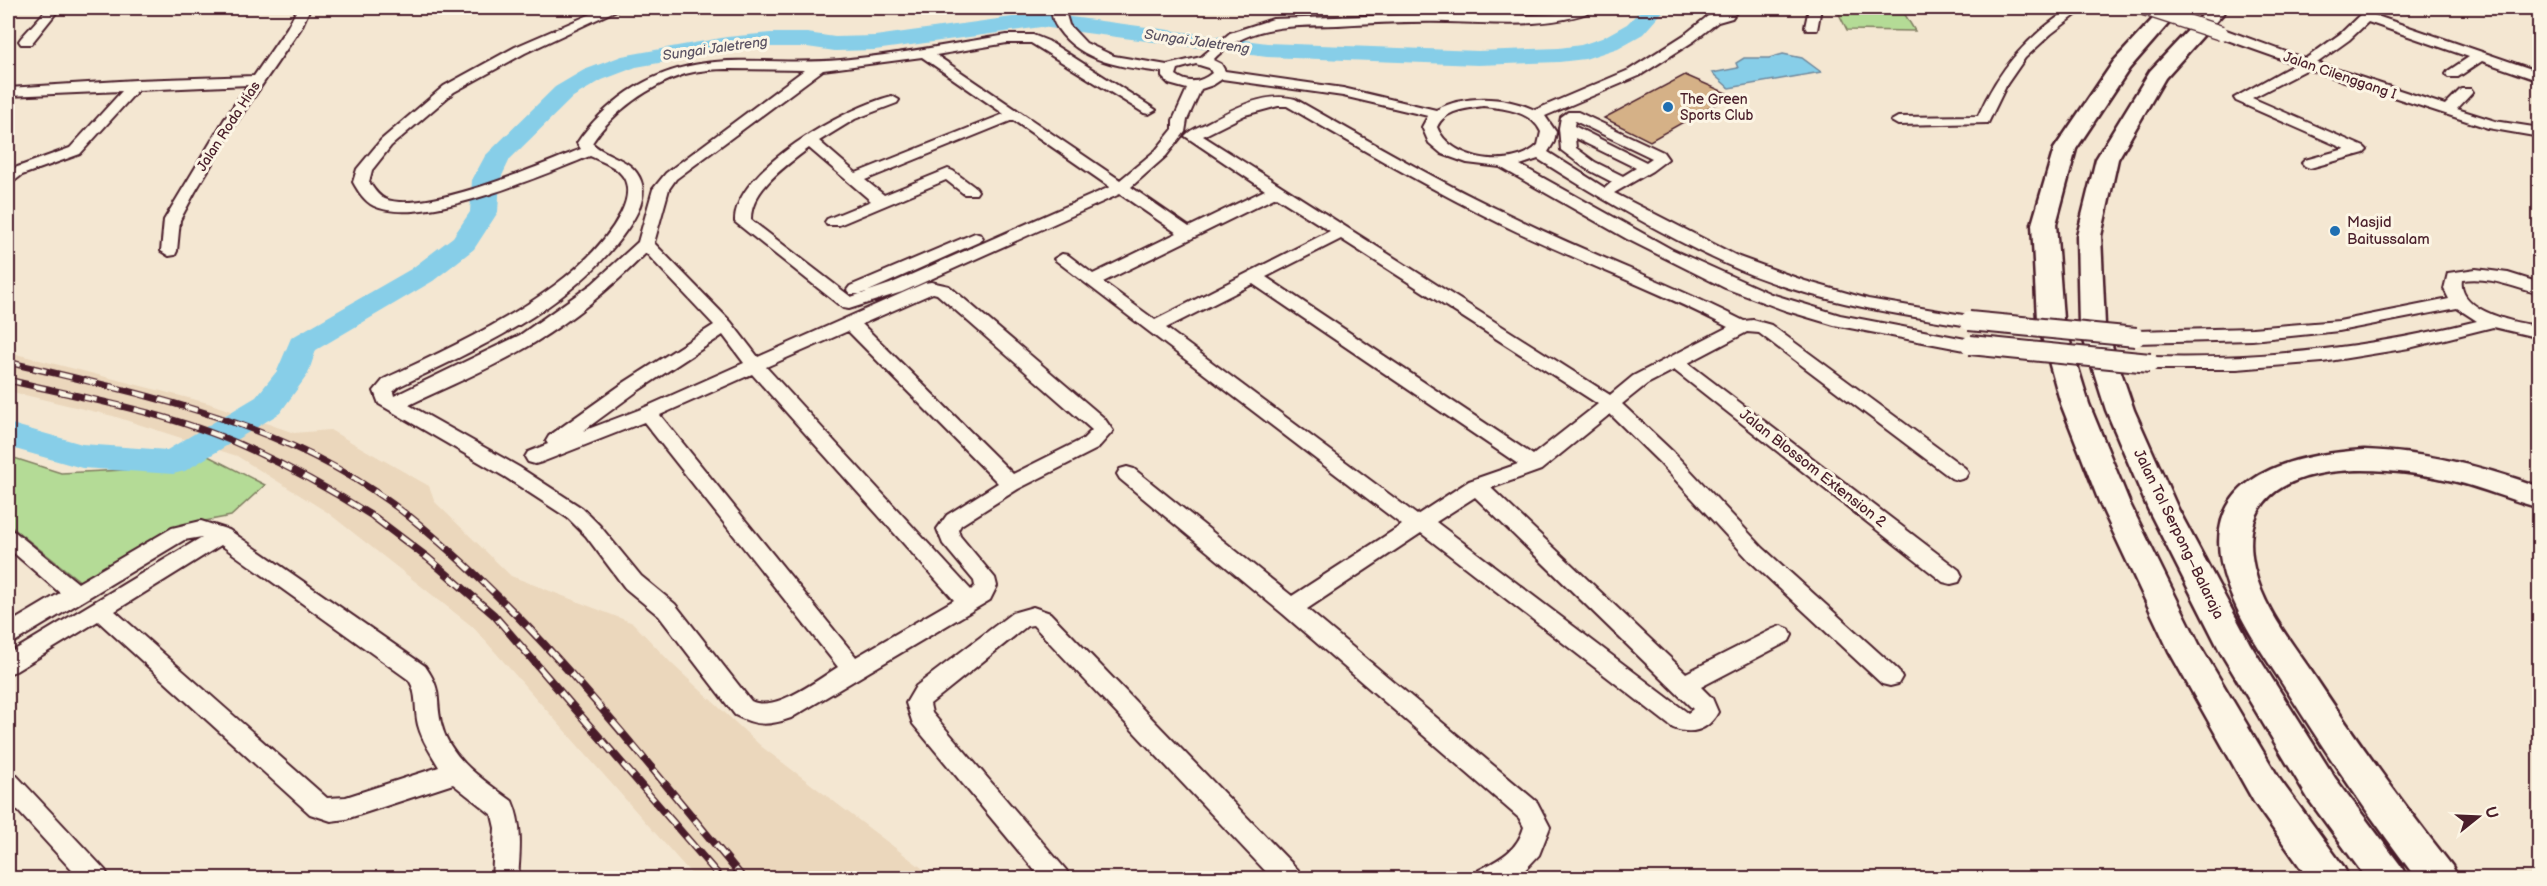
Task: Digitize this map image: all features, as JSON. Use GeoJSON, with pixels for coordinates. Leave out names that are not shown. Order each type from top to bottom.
{"type":"FeatureCollection","features":[{"type":"Feature","properties":{"kind":"highway"},"geometry":{"type":"LineString","coordinates":[[2174,8],[2121,64],[2065,149],[2044,224],[2050,319],[2075,404],[2115,504],[2186,651],[2267,791],[2330,879]]}},
{"type":"Feature","properties":{"kind":"highway","name":"Jalan Tol Serpong–Balaraja"},"geometry":{"type":"LineString","coordinates":[[2220,20],[2157,75],[2107,159],[2089,236],[2092,325],[2120,410],[2163,510],[2238,654],[2322,789],[2388,879]]}},
{"type":"Feature","properties":{"kind":"highway"},"geometry":{"type":"LineString","coordinates":[[2439,879],[2337,739],[2273,640],[2245,588],[2235,552],[2238,517],[2253,491],[2285,471],[2331,460],[2384,460],[2448,470],[2540,498]]}},
{"type":"Feature","properties":{"kind":"street"},"geometry":{"type":"LineString","coordinates":[[26,41],[54,8]]}},
{"type":"Feature","properties":{"kind":"street","name":"Jalan Roda Hias"},"geometry":{"type":"LineString","coordinates":[[169,251],[172,220],[182,201],[258,80],[294,28],[304,8]]}},
{"type":"Feature","properties":{"kind":"street"},"geometry":{"type":"LineString","coordinates":[[589,151],[510,181],[458,196],[411,205],[382,204],[368,194],[361,182],[365,169],[386,143],[449,89],[520,50],[615,8]]}},
{"type":"Feature","properties":{"kind":"street"},"geometry":{"type":"LineString","coordinates":[[1297,8],[1304,22]]}},
{"type":"Feature","properties":{"kind":"street"},"geometry":{"type":"LineString","coordinates":[[1204,61],[1220,44],[1254,28],[1273,23],[1427,13],[1568,15],[1588,8]]}},
{"type":"Feature","properties":{"kind":"street"},"geometry":{"type":"LineString","coordinates":[[1535,115],[1634,73],[1689,38],[1713,13],[1727,15],[1733,8]]}},
{"type":"Feature","properties":{"kind":"street"},"geometry":{"type":"LineString","coordinates":[[1812,27],[1815,8]]}},
{"type":"Feature","properties":{"kind":"street"},"geometry":{"type":"LineString","coordinates":[[1898,121],[1983,120],[1991,100],[2015,58],[2036,39],[2079,8]]}},
{"type":"Feature","properties":{"kind":"street","name":"Jalan Cilenggang I"},"geometry":{"type":"LineString","coordinates":[[2144,8],[2220,20],[2308,64],[2493,125],[2540,133]]}},
{"type":"Feature","properties":{"kind":"street"},"geometry":{"type":"LineString","coordinates":[[1057,10],[1070,39],[1095,54],[1130,64],[1170,69],[1187,61],[1204,61],[1216,66],[1219,75]]}},
{"type":"Feature","properties":{"kind":"street"},"geometry":{"type":"LineString","coordinates":[[2310,163],[2359,150],[2241,98],[2308,64],[2344,38],[2370,12],[2478,57],[2540,77]]}},
{"type":"Feature","properties":{"kind":"street"},"geometry":{"type":"LineString","coordinates":[[535,457],[648,413],[920,290],[931,287],[943,290],[1097,423],[1103,431],[1090,444],[1011,484],[954,520],[947,529],[950,539],[984,578],[986,586],[982,594],[783,711],[764,715],[749,713],[742,708],[667,610],[633,582],[587,525],[574,513],[512,472],[386,400],[383,391],[391,383],[482,340],[534,308],[583,272],[626,221],[636,192],[632,177],[616,161],[589,151],[584,143],[589,133],[631,98],[672,74],[684,70],[713,67],[819,66],[1006,39],[1033,39],[1065,30]]}},
{"type":"Feature","properties":{"kind":"street"},"geometry":{"type":"LineString","coordinates":[[1033,39],[1149,110]]}},
{"type":"Feature","properties":{"kind":"street"},"geometry":{"type":"LineString","coordinates":[[922,52],[1188,233]]}},
{"type":"Feature","properties":{"kind":"street"},"geometry":{"type":"LineString","coordinates":[[2453,74],[2478,57]]}},
{"type":"Feature","properties":{"kind":"street"},"geometry":{"type":"LineString","coordinates":[[396,404],[509,349],[561,316],[617,273],[646,243],[661,189],[671,176],[819,66]]}},
{"type":"Feature","properties":{"kind":"street"},"geometry":{"type":"LineString","coordinates":[[1170,69],[1168,74],[1173,81],[1196,85],[1211,82],[1219,75],[1343,92],[1436,114]]}},
{"type":"Feature","properties":{"kind":"street"},"geometry":{"type":"LineString","coordinates":[[8,92],[136,84],[258,80]]}},
{"type":"Feature","properties":{"kind":"street"},"geometry":{"type":"LineString","coordinates":[[8,179],[17,172],[75,151],[136,84]]}},
{"type":"Feature","properties":{"kind":"street"},"geometry":{"type":"LineString","coordinates":[[892,100],[845,118],[809,141],[773,170],[758,186],[744,208],[743,222],[849,304],[896,288],[1115,183],[1161,153],[1180,129],[1180,120],[1196,85]]}},
{"type":"Feature","properties":{"kind":"street"},"geometry":{"type":"LineString","coordinates":[[2447,111],[2466,92]]}},
{"type":"Feature","properties":{"kind":"street"},"geometry":{"type":"LineString","coordinates":[[1742,327],[1684,297],[1510,222],[1387,158],[1290,102],[1281,100],[1260,104],[1192,136],[1611,404],[1666,457],[1756,554],[1890,677]]}},
{"type":"Feature","properties":{"kind":"street"},"geometry":{"type":"LineString","coordinates":[[1464,103],[1502,103],[1535,115],[1545,124],[1549,135],[1547,145],[1524,160],[1505,164],[1484,163],[1448,153],[1436,144],[1430,134],[1430,123],[1436,114],[1448,107],[1464,103]]}},
{"type":"Feature","properties":{"kind":"street"},"geometry":{"type":"LineString","coordinates":[[854,179],[1014,115]]}},
{"type":"Feature","properties":{"kind":"street"},"geometry":{"type":"LineString","coordinates":[[1604,194],[1647,168],[1566,128],[1569,150],[1583,161],[1623,182]]}},
{"type":"Feature","properties":{"kind":"street"},"geometry":{"type":"LineString","coordinates":[[809,141],[882,202]]}},
{"type":"Feature","properties":{"kind":"street"},"geometry":{"type":"LineString","coordinates":[[1538,153],[1604,194],[1733,261],[1799,285],[1867,304],[1968,321],[2136,337],[2252,334],[2339,326],[2461,302]]}},
{"type":"Feature","properties":{"kind":"street"},"geometry":{"type":"LineString","coordinates":[[1505,164],[1704,272],[1765,298],[1843,323],[1970,345],[2150,363],[2243,364],[2342,354],[2432,338],[2493,322]]}},
{"type":"Feature","properties":{"kind":"street"},"geometry":{"type":"LineString","coordinates":[[833,222],[948,174],[970,191]]}},
{"type":"Feature","properties":{"kind":"street"},"geometry":{"type":"LineString","coordinates":[[1091,281],[1276,190]]}},
{"type":"Feature","properties":{"kind":"street"},"geometry":{"type":"LineString","coordinates":[[1153,328],[1343,231]]}},
{"type":"Feature","properties":{"kind":"street"},"geometry":{"type":"LineString","coordinates":[[646,243],[724,326],[755,366],[969,602]]}},
{"type":"Feature","properties":{"kind":"street"},"geometry":{"type":"LineString","coordinates":[[1062,259],[1682,721],[1687,724],[1692,723],[1706,712],[1706,709],[1684,686],[1476,486]]}},
{"type":"Feature","properties":{"kind":"street"},"geometry":{"type":"LineString","coordinates":[[2540,289],[2503,276],[2468,273],[2454,277],[2451,283],[2453,292],[2461,302],[2493,322],[2514,329],[2540,332]]}},
{"type":"Feature","properties":{"kind":"street"},"geometry":{"type":"LineString","coordinates":[[1254,277],[1534,465]]}},
{"type":"Feature","properties":{"kind":"street"},"geometry":{"type":"LineString","coordinates":[[850,322],[1011,484]]}},
{"type":"Feature","properties":{"kind":"street"},"geometry":{"type":"LineString","coordinates":[[1291,608],[1476,486],[1534,465],[1640,380],[1742,327],[1753,325],[1765,329],[1958,472]]}},
{"type":"Feature","properties":{"kind":"street"},"geometry":{"type":"LineString","coordinates":[[512,472],[632,386],[724,326]]}},
{"type":"Feature","properties":{"kind":"street","name":"Jalan Blossom Extension 2"},"geometry":{"type":"LineString","coordinates":[[1674,361],[1951,576]]}},
{"type":"Feature","properties":{"kind":"street"},"geometry":{"type":"LineString","coordinates":[[648,413],[853,670]]}},
{"type":"Feature","properties":{"kind":"street"},"geometry":{"type":"LineString","coordinates":[[1127,474],[1291,608],[1528,810],[1537,827],[1531,848],[1517,864],[1488,879]]}},
{"type":"Feature","properties":{"kind":"street"},"geometry":{"type":"LineString","coordinates":[[8,635],[179,533],[201,529],[222,535],[417,673],[426,686],[429,723],[434,738],[456,771],[503,809],[508,828],[505,879]]}},
{"type":"Feature","properties":{"kind":"street"},"geometry":{"type":"LineString","coordinates":[[8,665],[222,535]]}},
{"type":"Feature","properties":{"kind":"street"},"geometry":{"type":"LineString","coordinates":[[8,537],[76,594]]}},
{"type":"Feature","properties":{"kind":"street"},"geometry":{"type":"LineString","coordinates":[[99,609],[319,806],[331,810],[346,808],[456,771]]}},
{"type":"Feature","properties":{"kind":"street"},"geometry":{"type":"LineString","coordinates":[[1057,879],[921,717],[918,704],[924,693],[1020,619],[1033,616],[1042,619],[1288,879]]}},
{"type":"Feature","properties":{"kind":"street"},"geometry":{"type":"LineString","coordinates":[[1684,686],[1781,635]]}},
{"type":"Feature","properties":{"kind":"street"},"geometry":{"type":"LineString","coordinates":[[8,784],[96,879]]}},
{"type":"Feature","properties":{"kind":"shaded area"},"geometry":{"type":"Polygon","coordinates":[[[8,352],[208,403],[294,433],[330,430],[429,486],[435,502],[511,576],[633,623],[672,664],[762,747],[935,878],[695,878],[473,627],[327,512],[237,456],[113,416],[8,391],[8,352]]]}},
{"type":"Feature","properties":{"kind":"green space"},"geometry":{"type":"Polygon","coordinates":[[[1836,8],[1901,8],[1915,31],[1847,30],[1836,8]]]}},
{"type":"Feature","properties":{"kind":"green space"},"geometry":{"type":"Polygon","coordinates":[[[204,454],[265,485],[231,516],[174,527],[81,582],[8,524],[8,456],[61,473],[167,468],[204,454]]]}},
{"type":"Feature","properties":{"kind":"water"},"geometry":{"type":"Polygon","coordinates":[[[1783,54],[1802,58],[1821,72],[1729,88],[1712,73],[1738,68],[1736,63],[1744,58],[1769,58],[1783,54]]]}},
{"type":"Feature","properties":{"kind":"building","name":"The Green Sports Club"},"geometry":{"type":"Polygon","coordinates":[[[1685,75],[1731,95],[1650,141],[1604,118],[1685,75]]]}},
{"type":"Feature","properties":{"kind":"waterway","name":"Sungai Jaletreng"},"geometry":{"type":"LineString","coordinates":[[8,435],[82,456],[173,462],[268,405],[292,374],[302,345],[422,275],[464,243],[484,212],[486,180],[498,156],[564,92],[593,75],[631,61],[727,44],[770,40],[807,40],[835,44],[875,43],[1041,20],[1267,50],[1478,58],[1559,55],[1585,52],[1610,43],[1635,29],[1655,8]]}},
{"type":"Feature","properties":{"kind":"railway"},"geometry":{"type":"LineString","coordinates":[[8,362],[168,402],[270,436],[319,459],[367,486],[412,519]]}},
{"type":"Feature","properties":{"kind":"railway"},"geometry":{"type":"LineString","coordinates":[[8,380],[126,407],[214,434],[293,470],[375,518]]}},
{"type":"Feature","properties":{"kind":"railway"},"geometry":{"type":"LineString","coordinates":[[410,517],[457,557],[544,644],[625,736],[743,878]]}},
{"type":"Feature","properties":{"kind":"railway"},"geometry":{"type":"LineString","coordinates":[[375,518],[428,558],[494,615],[721,878]]}},
{"type":"Feature","properties":{"kind":"place","name":"The Green Sports Club"},"geometry":{"type":"Point","coordinates":[1668,107]}},
{"type":"Feature","properties":{"kind":"place","name":"Masjid Baitussalam"},"geometry":{"type":"Point","coordinates":[2335,231]}}]}
